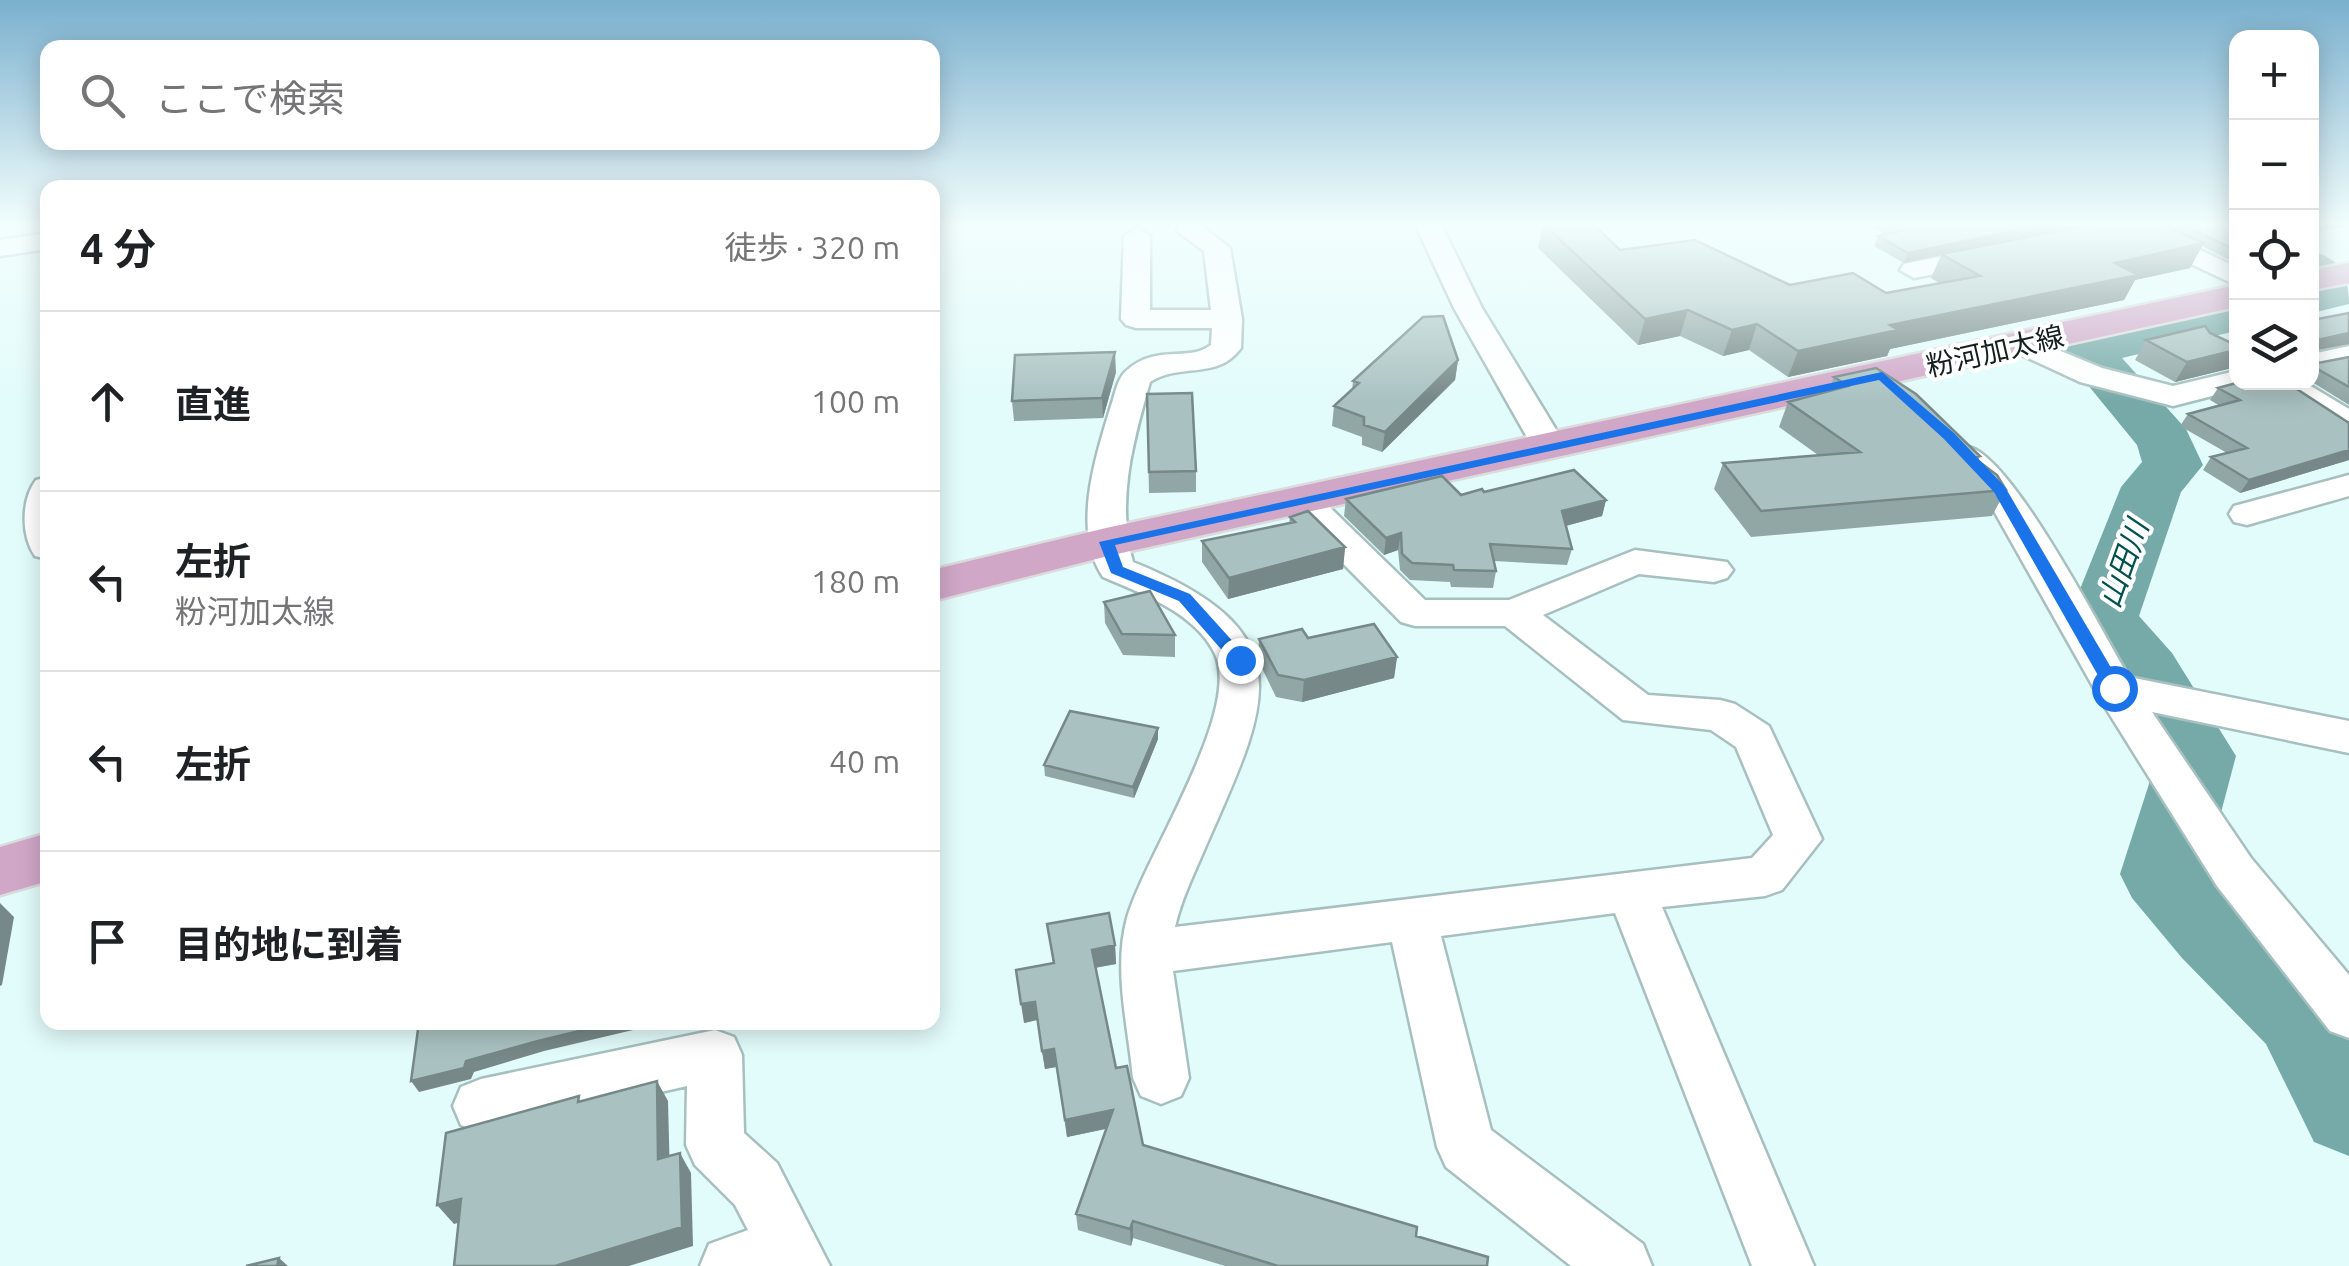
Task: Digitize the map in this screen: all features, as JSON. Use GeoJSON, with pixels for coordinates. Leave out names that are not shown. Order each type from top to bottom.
{"type":"FeatureCollection","features":[{"type":"Feature","properties":{"kind":"main road","name":"粉河加太線"},"geometry":{"type":"LineString","coordinates":[[940,584],[1106,542],[1549,446],[1895,388],[2022,344],[2229,298]]}},
{"type":"Feature","properties":{"kind":"main road"},"geometry":{"type":"LineString","coordinates":[[0,872],[40,860]]}},
{"type":"Feature","properties":{"kind":"street"},"geometry":{"type":"LineString","coordinates":[[1136,283],[1136,318],[1227,320]]}},
{"type":"Feature","properties":{"kind":"street"},"geometry":{"type":"LineString","coordinates":[[1161,1078],[1145,953],[1154,911],[1226,748],[1240,660],[1184,597],[1116,570],[1106,542],[1107,491],[1136,378],[1160,362],[1210,361],[1226,348],[1222,283]]}},
{"type":"Feature","properties":{"kind":"street"},"geometry":{"type":"LineString","coordinates":[[1456,283],[1549,446]]}},
{"type":"Feature","properties":{"kind":"street"},"geometry":{"type":"LineString","coordinates":[[2022,344],[2091,375],[2173,396],[2229,382]]}},
{"type":"Feature","properties":{"kind":"street"},"geometry":{"type":"LineString","coordinates":[[2319,361],[2349,355]]}},
{"type":"Feature","properties":{"kind":"street"},"geometry":{"type":"LineString","coordinates":[[2294,390],[2349,424]]}},
{"type":"Feature","properties":{"kind":"street"},"geometry":{"type":"LineString","coordinates":[[1949,436],[2000,490],[2114,688],[2234,872],[2349,1014]]}},
{"type":"Feature","properties":{"kind":"street"},"geometry":{"type":"LineString","coordinates":[[2247,514],[2349,485]]}},
{"type":"Feature","properties":{"kind":"street"},"geometry":{"type":"LineString","coordinates":[[1302,501],[1416,613],[1514,613],[1635,562],[1714,570]]}},
{"type":"Feature","properties":{"kind":"street"},"geometry":{"type":"LineString","coordinates":[[1145,953],[1765,876],[1798,839],[1754,736],[1720,715],[1638,710],[1514,613]]}},
{"type":"Feature","properties":{"kind":"street"},"geometry":{"type":"LineString","coordinates":[[2114,688],[2349,737]]}},
{"type":"Feature","properties":{"kind":"street"},"geometry":{"type":"LineString","coordinates":[[1631,890],[1782,1266]]}},
{"type":"Feature","properties":{"kind":"street"},"geometry":{"type":"LineString","coordinates":[[1412,918],[1466,1146],[1621,1266]]}},
{"type":"Feature","properties":{"kind":"street"},"geometry":{"type":"LineString","coordinates":[[481,1106],[715,1055],[714,1145],[756,1184],[795,1258],[731,1266]]}},
{"type":"Feature","properties":{"kind":"building"},"geometry":{"type":"Polygon","coordinates":[[[1606,283],[1870,283],[1886,293],[1941,283],[2098,283],[1890,325],[1898,330],[1798,351],[1757,324],[1732,330],[1688,310],[1645,319],[1606,283]]]}},
{"type":"Feature","properties":{"kind":"building"},"geometry":{"type":"Polygon","coordinates":[[[2349,313],[2349,333],[2319,340],[2319,319],[2349,313]]]}},
{"type":"Feature","properties":{"kind":"building"},"geometry":{"type":"Polygon","coordinates":[[[1443,316],[1458,360],[1385,432],[1364,425],[1364,417],[1334,406],[1359,383],[1353,381],[1423,317],[1443,316]]]}},
{"type":"Feature","properties":{"kind":"building"},"geometry":{"type":"Polygon","coordinates":[[[2205,326],[2210,333],[2229,342],[2229,352],[2187,362],[2146,340],[2205,326]]]}},
{"type":"Feature","properties":{"kind":"building"},"geometry":{"type":"Polygon","coordinates":[[[1115,352],[1102,398],[1012,401],[1015,355],[1115,352]]]}},
{"type":"Feature","properties":{"kind":"building"},"geometry":{"type":"Polygon","coordinates":[[[2349,357],[2349,387],[2319,370],[2319,363],[2349,357]]]}},
{"type":"Feature","properties":{"kind":"building"},"geometry":{"type":"Polygon","coordinates":[[[1876,368],[1916,394],[1980,456],[1973,457],[1997,475],[2006,490],[1761,511],[1723,463],[1860,452],[1788,402],[1848,386],[1834,377],[1876,368]]]}},
{"type":"Feature","properties":{"kind":"building"},"geometry":{"type":"Polygon","coordinates":[[[2229,385],[2229,390],[2298,390],[2349,423],[2349,450],[2249,480],[2211,457],[2247,448],[2188,414],[2240,400],[2218,388],[2229,385]]]}},
{"type":"Feature","properties":{"kind":"building"},"geometry":{"type":"Polygon","coordinates":[[[1192,393],[1196,471],[1149,472],[1147,394],[1192,393]]]}},
{"type":"Feature","properties":{"kind":"building"},"geometry":{"type":"Polygon","coordinates":[[[1574,470],[1606,500],[1562,511],[1572,549],[1490,544],[1496,571],[1412,563],[1402,554],[1401,533],[1386,538],[1346,499],[1442,476],[1461,495],[1574,470]]]}},
{"type":"Feature","properties":{"kind":"building"},"geometry":{"type":"Polygon","coordinates":[[[1308,511],[1345,547],[1229,578],[1202,541],[1295,522],[1290,517],[1308,511]]]}},
{"type":"Feature","properties":{"kind":"building"},"geometry":{"type":"Polygon","coordinates":[[[1150,591],[1175,635],[1122,634],[1104,602],[1150,591]]]}},
{"type":"Feature","properties":{"kind":"building"},"geometry":{"type":"Polygon","coordinates":[[[1374,624],[1397,657],[1304,680],[1278,675],[1259,639],[1302,629],[1308,638],[1374,624]]]}},
{"type":"Feature","properties":{"kind":"building"},"geometry":{"type":"Polygon","coordinates":[[[1070,711],[1158,728],[1133,787],[1044,765],[1070,711]]]}},
{"type":"Feature","properties":{"kind":"building"},"geometry":{"type":"Polygon","coordinates":[[[1109,913],[1115,945],[1092,950],[1116,1068],[1127,1066],[1143,1145],[1417,1227],[1416,1236],[1488,1257],[1487,1266],[1278,1266],[1133,1221],[1130,1229],[1076,1214],[1113,1110],[1065,1120],[1054,1049],[1042,1051],[1035,1002],[1021,1004],[1016,970],[1054,963],[1047,924],[1109,913]]]}},
{"type":"Feature","properties":{"kind":"building"},"geometry":{"type":"Polygon","coordinates":[[[418,1030],[583,1030],[466,1061],[464,1068],[411,1081],[418,1030]]]}},
{"type":"Feature","properties":{"kind":"building"},"geometry":{"type":"Polygon","coordinates":[[[657,1081],[658,1159],[680,1153],[682,1227],[555,1266],[454,1266],[461,1199],[437,1205],[446,1133],[579,1096],[578,1102],[657,1081]]]}},
{"type":"Feature","properties":{"kind":"building"},"geometry":{"type":"Polygon","coordinates":[[[279,1258],[277,1266],[246,1266],[279,1258]]]}},
{"type":"Feature","properties":{"kind":"waterway","name":"山田川"},"geometry":{"type":"LineString","coordinates":[[2319,296],[2334,293],[2326,283]]}},
{"type":"Feature","properties":{"kind":"waterway","name":"山田川"},"geometry":{"type":"LineString","coordinates":[[2229,318],[2086,351],[2165,441],[2173,465],[2152,487],[2103,619],[2146,671],[2197,756],[2162,874],[2213,932],[2299,1015],[2349,1109]]}},
{"type":"Feature","properties":{"kind":"route"},"geometry":{"type":"LineString","coordinates":[[1240,660],[1184,597],[1116,570],[1106,542],[1882,376],[1949,436],[2000,490],[2114,688]]}}]}
